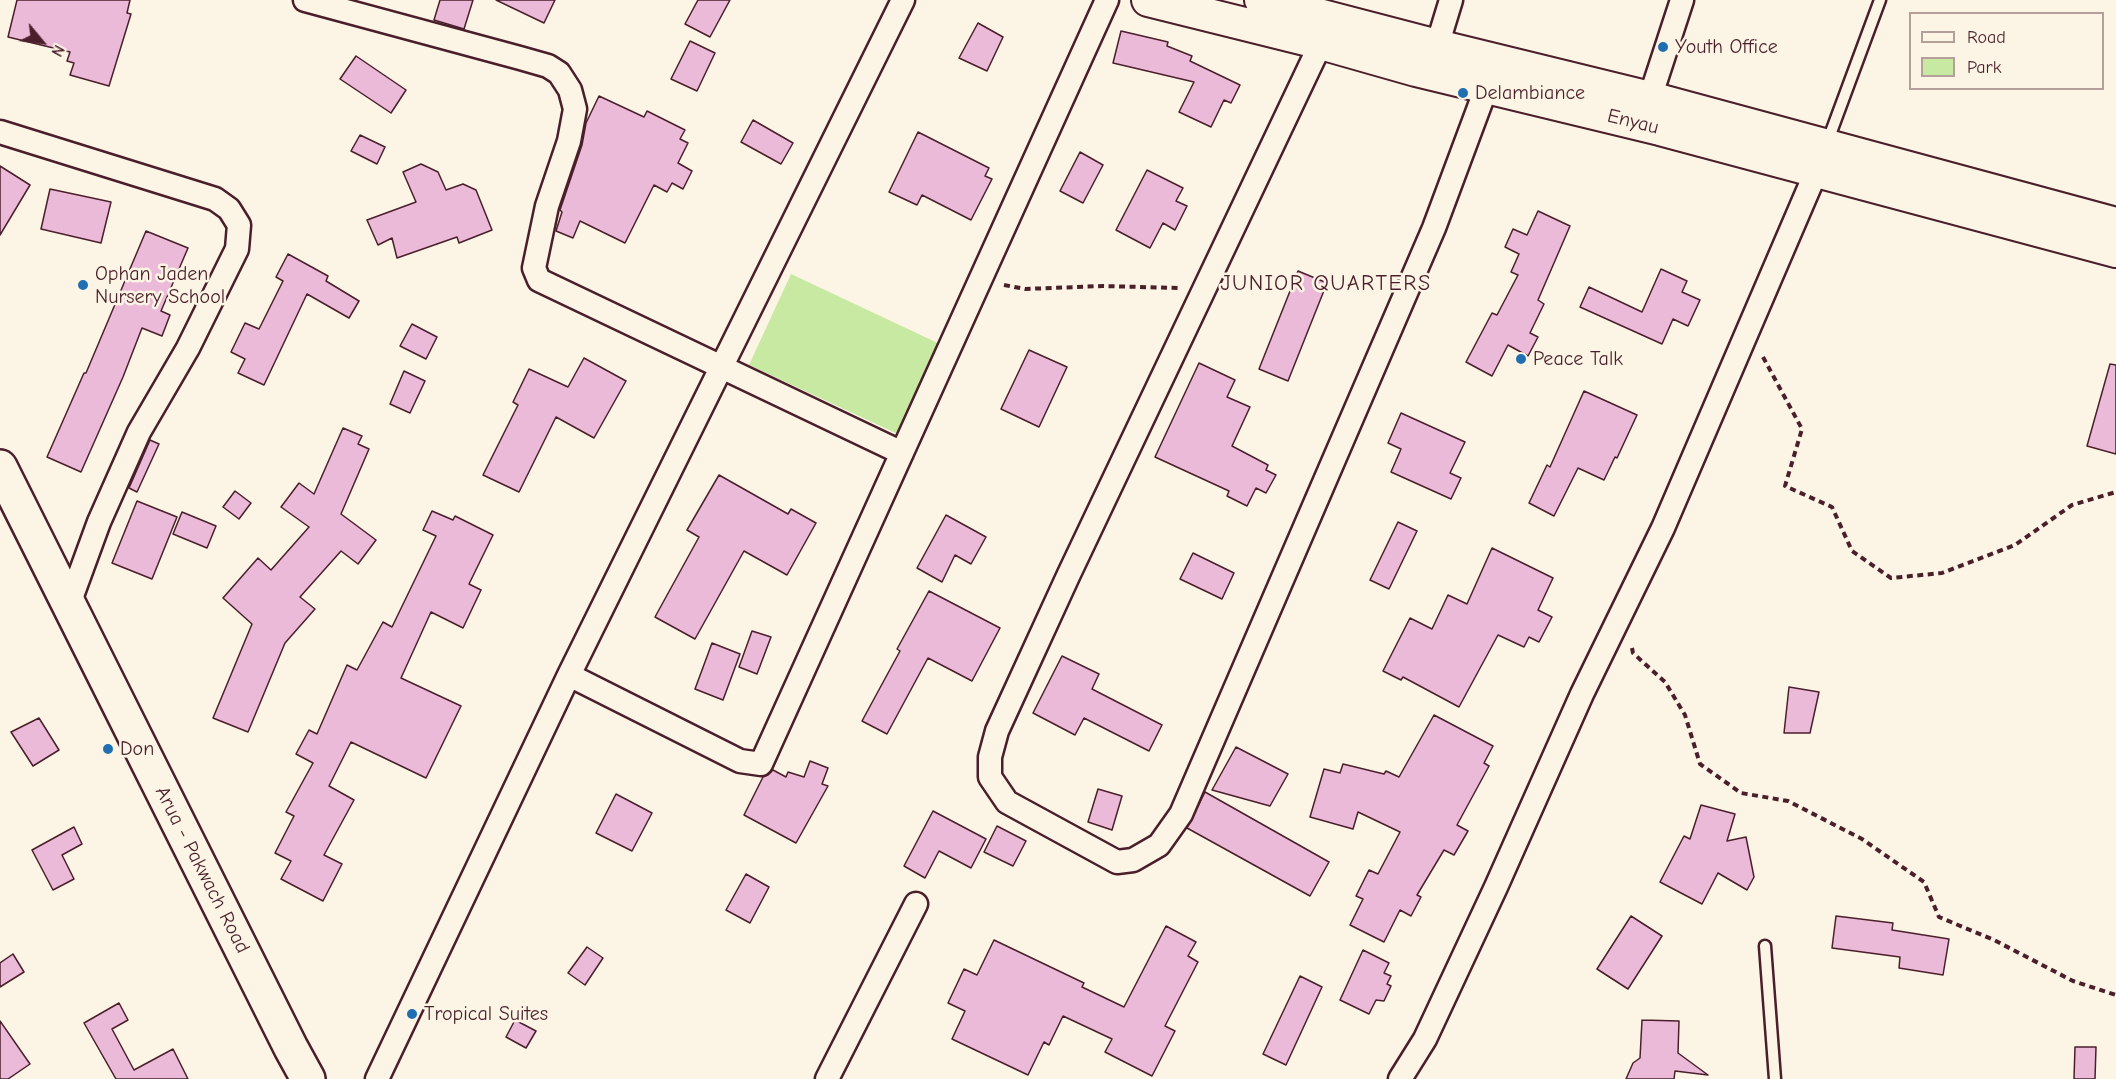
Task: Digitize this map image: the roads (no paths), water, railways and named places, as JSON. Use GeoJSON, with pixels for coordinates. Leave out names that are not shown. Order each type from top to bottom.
{"type":"FeatureCollection","features":[{"type":"Feature","properties":{"kind":"main road","name":"Arua - Pakwach Road"},"geometry":{"type":"LineString","coordinates":[[0,467],[308,1079]]}},
{"type":"Feature","properties":{"kind":"street"},"geometry":{"type":"LineString","coordinates":[[305,0],[548,66],[559,73],[570,90],[575,109],[569,141],[547,206],[534,268],[539,280],[902,453]]}},
{"type":"Feature","properties":{"kind":"street"},"geometry":{"type":"LineString","coordinates":[[377,1079],[569,675],[903,0]]}},
{"type":"Feature","properties":{"kind":"street"},"geometry":{"type":"LineString","coordinates":[[569,675],[740,761],[761,764],[1107,0]]}},
{"type":"Feature","properties":{"kind":"street","name":"Enyau"},"geometry":{"type":"LineString","coordinates":[[1148,0],[1325,30],[1437,46],[1490,72],[1660,129],[1822,159],[2116,224]]}},
{"type":"Feature","properties":{"kind":"street","name":"Enyau"},"geometry":{"type":"LineString","coordinates":[[1261,0],[1416,70],[1490,72],[1650,98],[1822,159],[2116,251]]}},
{"type":"Feature","properties":{"kind":"street"},"geometry":{"type":"LineString","coordinates":[[1437,46],[1451,0]]}},
{"type":"Feature","properties":{"kind":"street"},"geometry":{"type":"LineString","coordinates":[[1650,98],[1682,0]]}},
{"type":"Feature","properties":{"kind":"street"},"geometry":{"type":"LineString","coordinates":[[1325,30],[997,731],[990,757],[990,777],[1007,802],[1117,862],[1133,860],[1159,845],[1181,814],[1434,228],[1490,72]]}},
{"type":"Feature","properties":{"kind":"street"},"geometry":{"type":"LineString","coordinates":[[0,132],[215,199],[229,209],[239,225],[237,249],[188,348],[139,432],[99,522],[69,604]]}},
{"type":"Feature","properties":{"kind":"street"},"geometry":{"type":"LineString","coordinates":[[1400,1079],[1425,1039],[1582,694],[1663,528],[1822,159]]}},
{"type":"Feature","properties":{"kind":"street"},"geometry":{"type":"LineString","coordinates":[[827,1079],[916,904]]}},
{"type":"Feature","properties":{"kind":"lane"},"geometry":{"type":"LineString","coordinates":[[1822,159],[1880,0]]}},
{"type":"Feature","properties":{"kind":"lane"},"geometry":{"type":"LineString","coordinates":[[1766,946],[1775,1079]]}},
{"type":"Feature","properties":{"kind":"place","name":"Youth Office"},"geometry":{"type":"Point","coordinates":[1663,47]}},
{"type":"Feature","properties":{"kind":"place","name":"Delambiance"},"geometry":{"type":"Point","coordinates":[1463,93]}},
{"type":"Feature","properties":{"kind":"place","name":"Ophan Jaden Nursery School"},"geometry":{"type":"Point","coordinates":[83,285]}},
{"type":"Feature","properties":{"kind":"place","name":"Peace Talk"},"geometry":{"type":"Point","coordinates":[1521,359]}},
{"type":"Feature","properties":{"kind":"place","name":"Don"},"geometry":{"type":"Point","coordinates":[108,749]}},
{"type":"Feature","properties":{"kind":"place","name":"Tropical Suites"},"geometry":{"type":"Point","coordinates":[412,1014]}},
{"type":"Feature","properties":{"kind":"district","name":"JUNIOR QUARTERS"},"geometry":{"type":"Point","coordinates":[1326,284]}}]}
